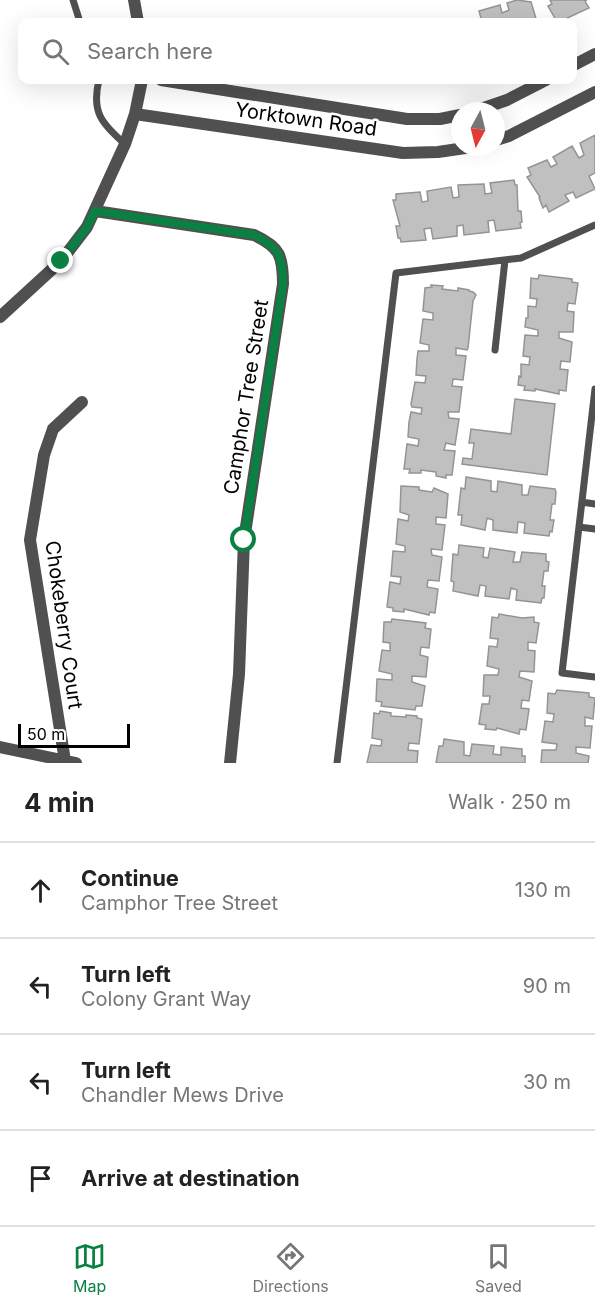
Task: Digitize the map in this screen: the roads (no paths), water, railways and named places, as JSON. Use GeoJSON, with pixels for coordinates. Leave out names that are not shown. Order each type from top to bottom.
{"type":"FeatureCollection","features":[{"type":"Feature","properties":{"kind":"street"},"geometry":{"type":"LineString","coordinates":[[134,0],[137,18]]}},
{"type":"Feature","properties":{"kind":"street"},"geometry":{"type":"LineString","coordinates":[[577,64],[595,54]]}},
{"type":"Feature","properties":{"kind":"street"},"geometry":{"type":"LineString","coordinates":[[0,317],[61,261],[87,227],[125,144],[135,114],[141,84]]}},
{"type":"Feature","properties":{"kind":"street","name":"Yorktown Road"},"geometry":{"type":"LineString","coordinates":[[186,84],[407,119],[451,117]]}},
{"type":"Feature","properties":{"kind":"street"},"geometry":{"type":"LineString","coordinates":[[501,102],[538,84]]}},
{"type":"Feature","properties":{"kind":"street"},"geometry":{"type":"LineString","coordinates":[[505,137],[595,92]]}},
{"type":"Feature","properties":{"kind":"street","name":"Yorktown Road"},"geometry":{"type":"LineString","coordinates":[[135,114],[403,153],[451,150]]}},
{"type":"Feature","properties":{"kind":"street","name":"Camphor Tree Street"},"geometry":{"type":"LineString","coordinates":[[95,211],[254,235],[268,242],[279,252],[283,265],[283,284],[244,540],[239,674],[230,763]]}},
{"type":"Feature","properties":{"kind":"street","name":"Chokeberry Court"},"geometry":{"type":"LineString","coordinates":[[70,762],[30,540],[44,455],[53,429],[82,402]]}},
{"type":"Feature","properties":{"kind":"street"},"geometry":{"type":"LineString","coordinates":[[0,747],[70,762]]}},
{"type":"Feature","properties":{"kind":"lane"},"geometry":{"type":"LineString","coordinates":[[73,0],[79,18]]}},
{"type":"Feature","properties":{"kind":"lane"},"geometry":{"type":"LineString","coordinates":[[98,84],[96,93],[100,117],[106,128],[125,144]]}},
{"type":"Feature","properties":{"kind":"lane"},"geometry":{"type":"LineString","coordinates":[[337,763],[396,273],[521,258],[595,225]]}},
{"type":"Feature","properties":{"kind":"lane"},"geometry":{"type":"LineString","coordinates":[[495,350],[505,260]]}},
{"type":"Feature","properties":{"kind":"lane"},"geometry":{"type":"LineString","coordinates":[[595,389],[562,673],[595,677]]}},
{"type":"Feature","properties":{"kind":"lane"},"geometry":{"type":"LineString","coordinates":[[582,502],[595,504]]}},
{"type":"Feature","properties":{"kind":"lane"},"geometry":{"type":"LineString","coordinates":[[579,527],[595,529]]}}]}
